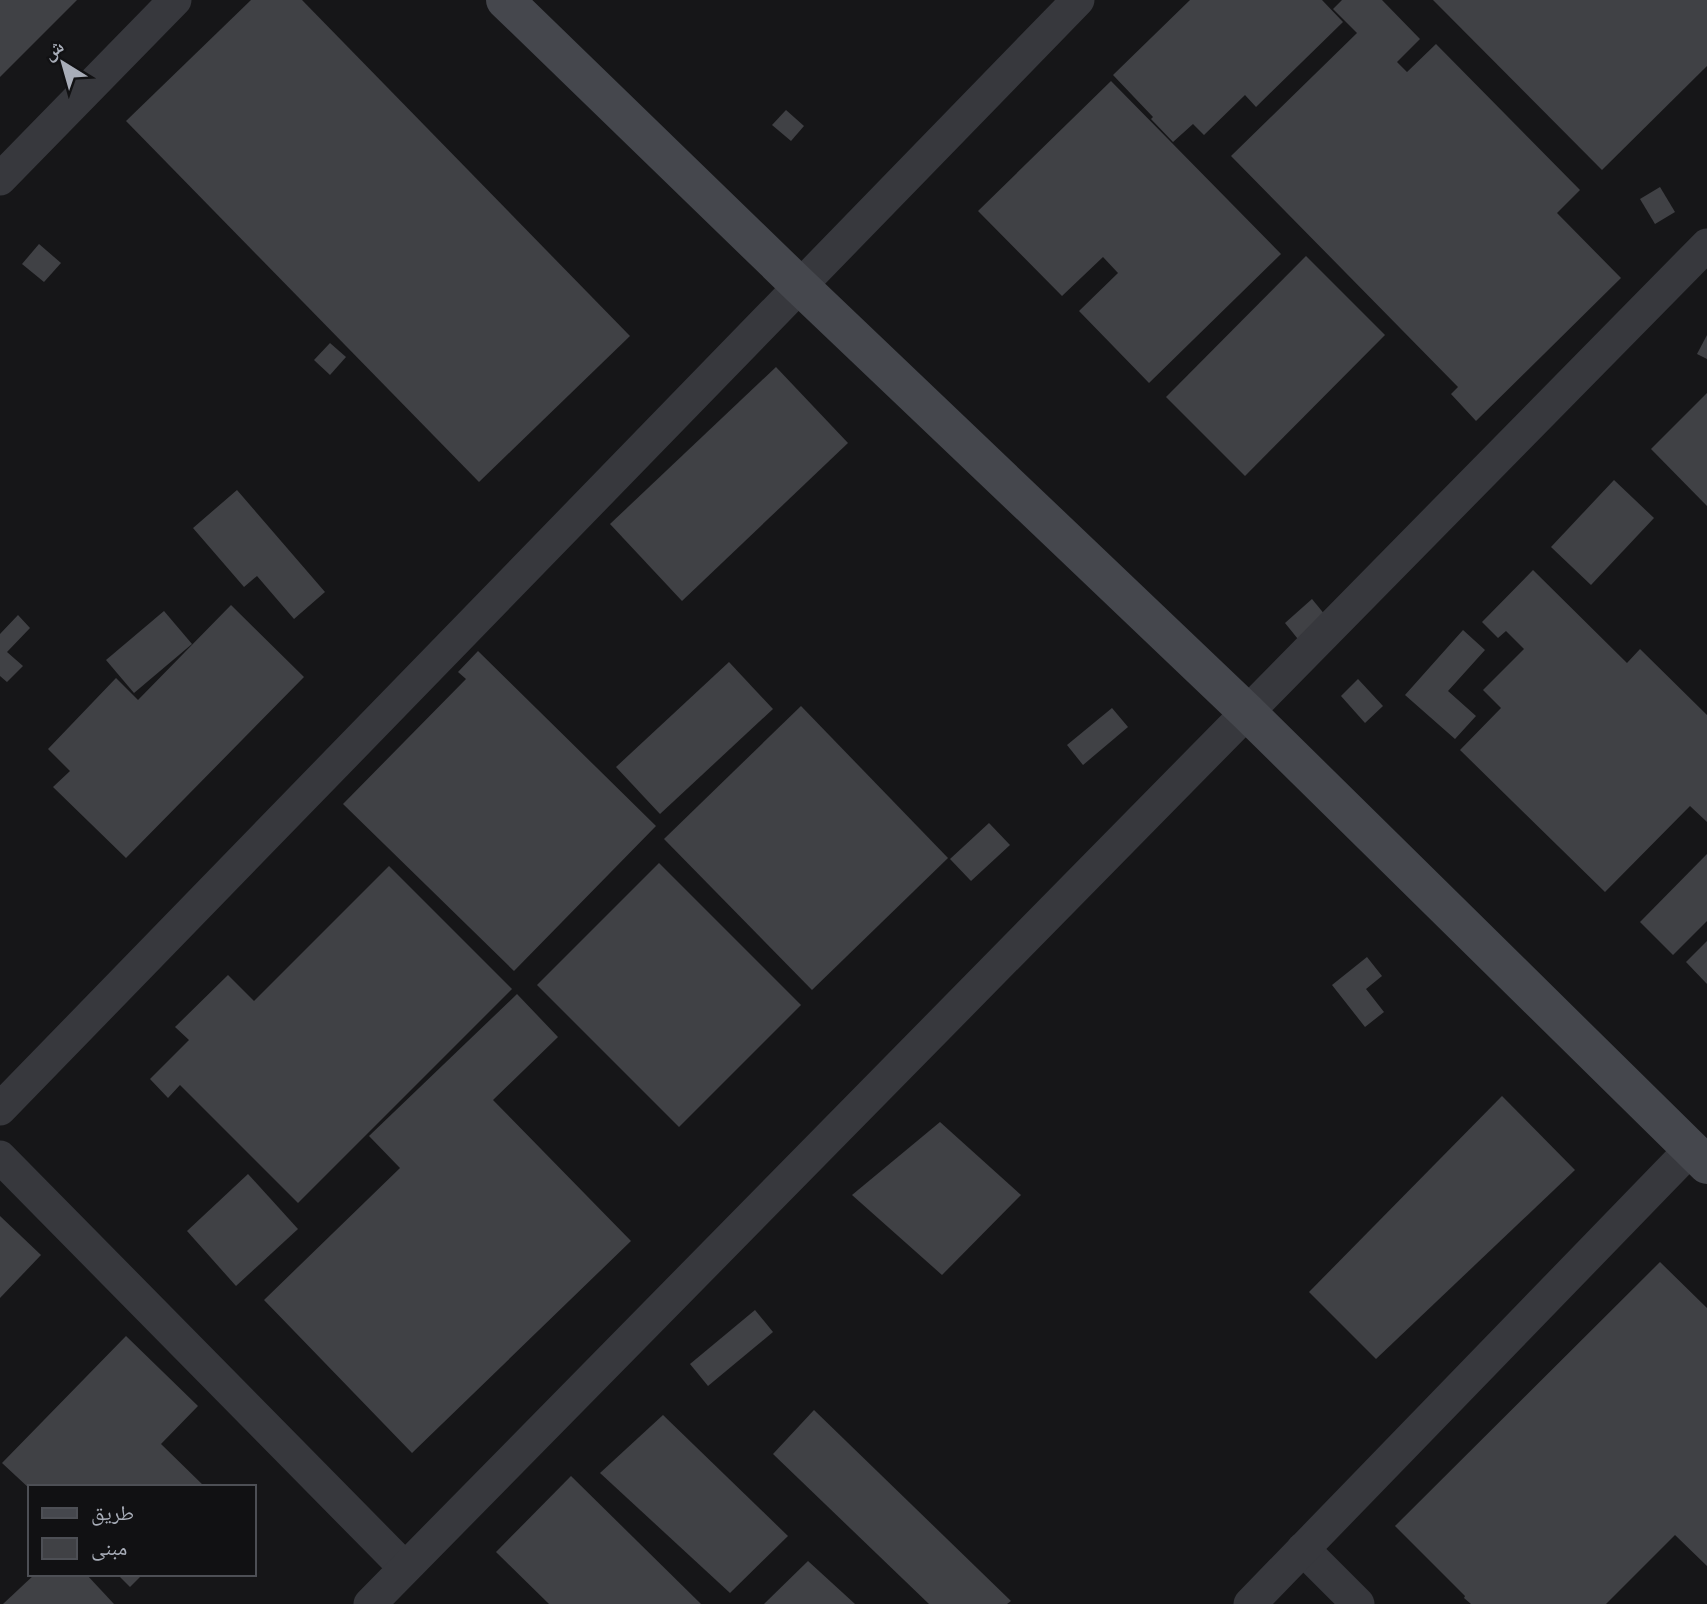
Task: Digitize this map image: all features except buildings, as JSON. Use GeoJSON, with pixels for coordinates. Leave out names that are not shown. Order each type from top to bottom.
{"type":"FeatureCollection","features":[{"type":"Feature","properties":{"kind":"street"},"geometry":{"type":"LineString","coordinates":[[0,179],[175,0]]}},
{"type":"Feature","properties":{"kind":"street"},"geometry":{"type":"LineString","coordinates":[[505,0],[801,287],[1247,712],[1699,1157],[1250,1604]]}},
{"type":"Feature","properties":{"kind":"street"},"geometry":{"type":"LineString","coordinates":[[0,1109],[1078,0]]}},
{"type":"Feature","properties":{"kind":"street"},"geometry":{"type":"LineString","coordinates":[[370,1604],[1707,245]]}},
{"type":"Feature","properties":{"kind":"street"},"geometry":{"type":"LineString","coordinates":[[0,1157],[405,1568]]}},
{"type":"Feature","properties":{"kind":"street"},"geometry":{"type":"LineString","coordinates":[[1303,1549],[1358,1604]]}}]}
